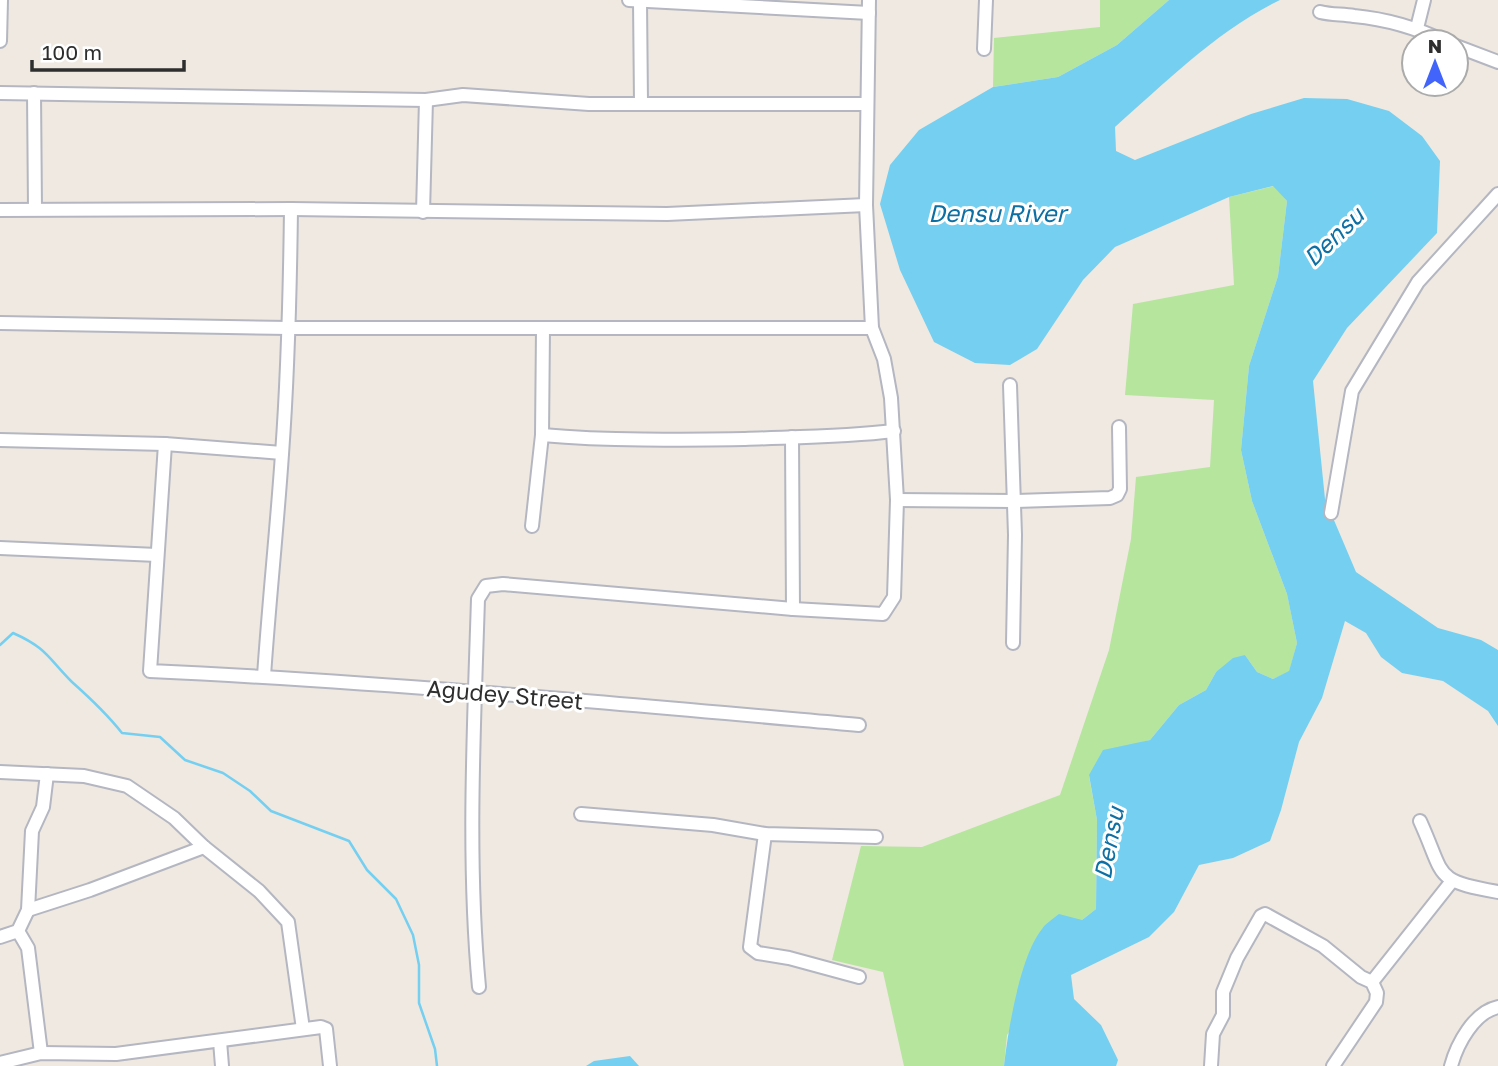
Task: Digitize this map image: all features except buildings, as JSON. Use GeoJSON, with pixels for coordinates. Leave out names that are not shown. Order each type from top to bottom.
{"type":"FeatureCollection","features":[{"type":"Feature","properties":{"kind":"street"},"geometry":{"type":"LineString","coordinates":[[0,41],[1,0]]}},
{"type":"Feature","properties":{"kind":"street"},"geometry":{"type":"LineString","coordinates":[[479,987],[474,938],[472,863],[475,691],[478,599],[486,586],[503,584],[883,614],[894,597],[897,500],[894,431],[884,359],[872,328],[866,205],[869,6],[629,0]]}},
{"type":"Feature","properties":{"kind":"street"},"geometry":{"type":"LineString","coordinates":[[984,49],[986,0]]}},
{"type":"Feature","properties":{"kind":"street"},"geometry":{"type":"LineString","coordinates":[[1320,12],[1336,16],[1352,15],[1417,28],[1424,0]]}},
{"type":"Feature","properties":{"kind":"street"},"geometry":{"type":"LineString","coordinates":[[640,1],[641,103]]}},
{"type":"Feature","properties":{"kind":"street"},"geometry":{"type":"LineString","coordinates":[[1470,51],[1498,62]]}},
{"type":"Feature","properties":{"kind":"street"},"geometry":{"type":"LineString","coordinates":[[0,93],[426,100],[463,95],[589,104],[866,104]]}},
{"type":"Feature","properties":{"kind":"street"},"geometry":{"type":"LineString","coordinates":[[34,93],[35,209]]}},
{"type":"Feature","properties":{"kind":"street"},"geometry":{"type":"LineString","coordinates":[[424,212],[426,100]]}},
{"type":"Feature","properties":{"kind":"street"},"geometry":{"type":"LineString","coordinates":[[1331,513],[1352,391],[1418,282],[1498,194]]}},
{"type":"Feature","properties":{"kind":"street"},"geometry":{"type":"LineString","coordinates":[[0,210],[291,209],[667,214],[866,205]]}},
{"type":"Feature","properties":{"kind":"street"},"geometry":{"type":"LineString","coordinates":[[264,676],[282,453],[289,328],[291,209]]}},
{"type":"Feature","properties":{"kind":"street"},"geometry":{"type":"LineString","coordinates":[[0,323],[289,328],[872,328]]}},
{"type":"Feature","properties":{"kind":"street"},"geometry":{"type":"LineString","coordinates":[[532,526],[542,435],[543,329]]}},
{"type":"Feature","properties":{"kind":"street"},"geometry":{"type":"LineString","coordinates":[[1010,385],[1015,535],[1013,643]]}},
{"type":"Feature","properties":{"kind":"street"},"geometry":{"type":"LineString","coordinates":[[897,500],[1110,498],[1117,495],[1120,489],[1118,427]]}},
{"type":"Feature","properties":{"kind":"street"},"geometry":{"type":"LineString","coordinates":[[542,435],[609,440],[792,438],[843,437],[894,431]]}},
{"type":"Feature","properties":{"kind":"street"},"geometry":{"type":"LineString","coordinates":[[792,438],[793,609]]}},
{"type":"Feature","properties":{"kind":"street"},"geometry":{"type":"LineString","coordinates":[[0,440],[165,444],[282,453]]}},
{"type":"Feature","properties":{"kind":"street"},"geometry":{"type":"LineString","coordinates":[[0,548],[158,555],[165,444]]}},
{"type":"Feature","properties":{"kind":"street","name":"Agudey Street"},"geometry":{"type":"LineString","coordinates":[[158,555],[150,671],[475,691],[859,724]]}},
{"type":"Feature","properties":{"kind":"street"},"geometry":{"type":"LineString","coordinates":[[0,772],[84,776],[127,786],[174,818],[204,847],[259,891],[288,922],[303,1029]]}},
{"type":"Feature","properties":{"kind":"street"},"geometry":{"type":"LineString","coordinates":[[0,937],[18,931],[28,910],[32,831],[43,807],[47,774]]}},
{"type":"Feature","properties":{"kind":"street"},"geometry":{"type":"LineString","coordinates":[[581,814],[713,825],[765,834],[876,838]]}},
{"type":"Feature","properties":{"kind":"street"},"geometry":{"type":"LineString","coordinates":[[1420,821],[1439,870],[1452,881],[1474,889],[1498,892]]}},
{"type":"Feature","properties":{"kind":"street"},"geometry":{"type":"LineString","coordinates":[[765,834],[750,947],[758,953],[789,958],[859,977]]}},
{"type":"Feature","properties":{"kind":"street"},"geometry":{"type":"LineString","coordinates":[[28,910],[204,847]]}},
{"type":"Feature","properties":{"kind":"street"},"geometry":{"type":"LineString","coordinates":[[1372,982],[1452,881]]}},
{"type":"Feature","properties":{"kind":"street"},"geometry":{"type":"LineString","coordinates":[[1210,1066],[1213,1034],[1223,1015],[1223,992],[1237,958],[1261,916],[1265,914],[1323,946],[1361,977],[1372,982],[1377,993],[1376,1002],[1333,1066]]}},
{"type":"Feature","properties":{"kind":"street"},"geometry":{"type":"LineString","coordinates":[[18,931],[28,948],[41,1053]]}},
{"type":"Feature","properties":{"kind":"street"},"geometry":{"type":"LineString","coordinates":[[1451,1066],[1454,1053],[1475,1021],[1485,1010],[1498,1007]]}},
{"type":"Feature","properties":{"kind":"street"},"geometry":{"type":"LineString","coordinates":[[0,1063],[41,1053],[116,1060],[220,1041],[321,1027],[326,1029],[330,1066]]}},
{"type":"Feature","properties":{"kind":"street"},"geometry":{"type":"LineString","coordinates":[[220,1041],[222,1066]]}},
{"type":"Feature","properties":{"kind":"green space"},"geometry":{"type":"Polygon","coordinates":[[[1100,0],[1169,0],[1117,45],[1058,77],[993,87],[994,38],[1100,27],[1100,0]]]}},
{"type":"Feature","properties":{"kind":"green space"},"geometry":{"type":"Polygon","coordinates":[[[1274,186],[1287,201],[1278,276],[1249,366],[1241,450],[1252,501],[1287,594],[1297,643],[1289,672],[1273,679],[1257,672],[1245,655],[1216,672],[1206,690],[1179,705],[1150,740],[1131,745],[1089,776],[1097,820],[1096,909],[1082,920],[1007,1035],[1004,1066],[904,1066],[883,972],[832,960],[861,846],[922,847],[1060,795],[1109,650],[1131,539],[1136,477],[1210,467],[1214,400],[1125,395],[1133,304],[1234,285],[1229,197],[1274,186]]]}},
{"type":"Feature","properties":{"kind":"water","name":"Densu River"},"geometry":{"type":"Polygon","coordinates":[[[1169,0],[1280,0],[1235,26],[1214,42],[1115,127],[1116,151],[1135,160],[1251,114],[1304,98],[1347,99],[1389,111],[1422,136],[1440,161],[1437,233],[1347,328],[1313,381],[1325,499],[1356,572],[1438,628],[1481,640],[1498,650],[1498,726],[1488,711],[1443,681],[1402,673],[1381,657],[1366,633],[1345,621],[1322,698],[1299,742],[1270,841],[1233,858],[1199,865],[1174,912],[1149,937],[1071,975],[1074,999],[1101,1025],[1118,1060],[1116,1066],[1004,1066],[1016,995],[1034,941],[1044,927],[1059,914],[1082,920],[1096,909],[1097,820],[1089,775],[1103,750],[1150,740],[1179,705],[1206,690],[1216,672],[1233,658],[1245,655],[1257,672],[1273,679],[1289,671],[1297,643],[1287,594],[1252,501],[1241,450],[1249,366],[1278,276],[1287,201],[1273,186],[1229,197],[1115,247],[1083,280],[1037,349],[1010,365],[975,363],[934,342],[900,270],[880,204],[890,165],[919,130],[993,87],[1058,77],[1117,45],[1169,0]]]}},
{"type":"Feature","properties":{"kind":"water"},"geometry":{"type":"Polygon","coordinates":[[[630,1056],[639,1066],[586,1066],[594,1061],[630,1056]]]}},
{"type":"Feature","properties":{"kind":"waterway"},"geometry":{"type":"LineString","coordinates":[[0,645],[13,633],[24,638],[46,654],[122,733],[160,737],[185,760],[223,773],[250,791],[271,811],[349,841],[367,870],[396,899],[413,935],[419,965],[419,1003],[435,1049],[437,1066]]}},
{"type":"Feature","properties":{"kind":"water label","name":"Densu"},"geometry":{"type":"Point","coordinates":[1333,236]}},
{"type":"Feature","properties":{"kind":"water label","name":"Densu"},"geometry":{"type":"Point","coordinates":[1108,843]}}]}
